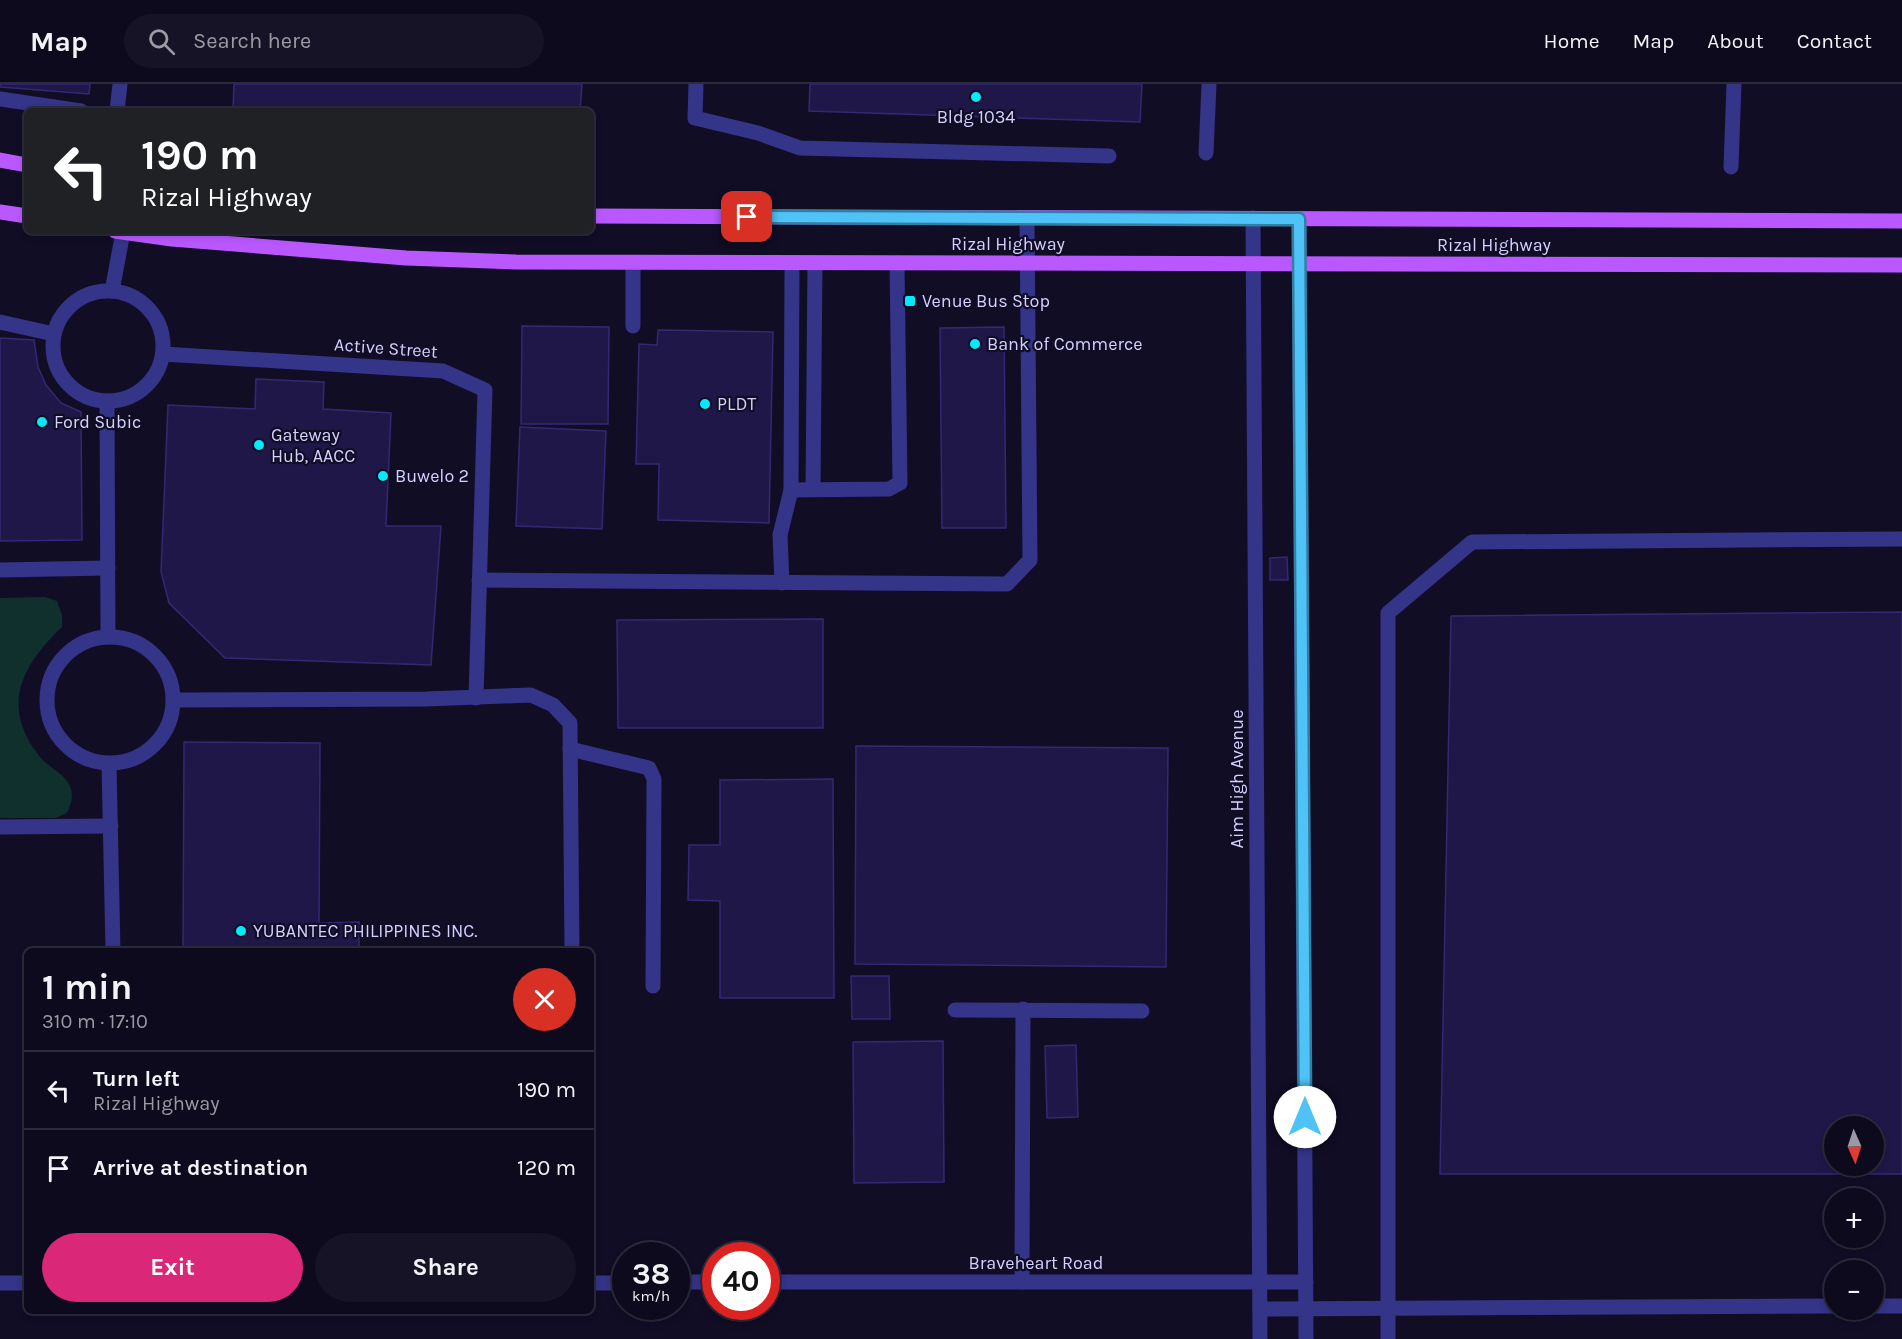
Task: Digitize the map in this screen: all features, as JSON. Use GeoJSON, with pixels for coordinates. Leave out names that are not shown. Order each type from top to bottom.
{"type":"FeatureCollection","features":[{"type":"Feature","properties":{"kind":"main road"},"geometry":{"type":"LineString","coordinates":[[0,160],[24,164]]}},
{"type":"Feature","properties":{"kind":"main road"},"geometry":{"type":"LineString","coordinates":[[0,212],[24,216]]}},
{"type":"Feature","properties":{"kind":"main road","name":"Rizal Highway"},"geometry":{"type":"LineString","coordinates":[[594,216],[1902,221]]}},
{"type":"Feature","properties":{"kind":"main road","name":"Rizal Highway"},"geometry":{"type":"LineString","coordinates":[[134,234],[406,258],[633,263],[1902,265]]}},
{"type":"Feature","properties":{"kind":"street"},"geometry":{"type":"LineString","coordinates":[[117,108],[120,84]]}},
{"type":"Feature","properties":{"kind":"street"},"geometry":{"type":"LineString","coordinates":[[696,84],[695,118],[758,133],[800,148],[1109,156]]}},
{"type":"Feature","properties":{"kind":"street"},"geometry":{"type":"LineString","coordinates":[[1206,153],[1209,84]]}},
{"type":"Feature","properties":{"kind":"street"},"geometry":{"type":"LineString","coordinates":[[1731,167],[1734,84]]}},
{"type":"Feature","properties":{"kind":"street"},"geometry":{"type":"LineString","coordinates":[[0,99],[61,108]]}},
{"type":"Feature","properties":{"kind":"street"},"geometry":{"type":"LineString","coordinates":[[476,698],[479,579],[1007,584],[1030,560],[1027,218]]}},
{"type":"Feature","properties":{"kind":"street","name":"Aim High Avenue"},"geometry":{"type":"LineString","coordinates":[[1253,218],[1260,1339]]}},
{"type":"Feature","properties":{"kind":"street"},"geometry":{"type":"LineString","coordinates":[[1299,219],[1306,1339]]}},
{"type":"Feature","properties":{"kind":"street"},"geometry":{"type":"LineString","coordinates":[[112,291],[119,234]]}},
{"type":"Feature","properties":{"kind":"street"},"geometry":{"type":"LineString","coordinates":[[633,263],[633,326]]}},
{"type":"Feature","properties":{"kind":"street"},"geometry":{"type":"LineString","coordinates":[[813,489],[815,263]]}},
{"type":"Feature","properties":{"kind":"street"},"geometry":{"type":"LineString","coordinates":[[791,490],[890,489],[900,483],[897,263]]}},
{"type":"Feature","properties":{"kind":"street"},"geometry":{"type":"LineString","coordinates":[[782,583],[780,535],[791,490],[792,264]]}},
{"type":"Feature","properties":{"kind":"street"},"geometry":{"type":"LineString","coordinates":[[112,291],[134,297],[151,311],[162,331],[163,354],[157,372],[144,388],[127,398],[107,401],[91,398],[76,391],[65,380],[54,358],[54,334],[66,310],[79,300],[86,295],[112,291]]}},
{"type":"Feature","properties":{"kind":"street"},"geometry":{"type":"LineString","coordinates":[[0,322],[54,334]]}},
{"type":"Feature","properties":{"kind":"street","name":"Active Street"},"geometry":{"type":"LineString","coordinates":[[163,354],[443,371],[485,390],[479,579]]}},
{"type":"Feature","properties":{"kind":"street"},"geometry":{"type":"LineString","coordinates":[[107,401],[108,637]]}},
{"type":"Feature","properties":{"kind":"street"},"geometry":{"type":"LineString","coordinates":[[1388,1339],[1388,613],[1472,542],[1902,539]]}},
{"type":"Feature","properties":{"kind":"street"},"geometry":{"type":"LineString","coordinates":[[0,570],[108,567]]}},
{"type":"Feature","properties":{"kind":"street"},"geometry":{"type":"LineString","coordinates":[[108,637],[128,639],[146,647],[161,662],[171,680],[174,700],[171,720],[162,738],[147,752],[129,761],[109,764],[88,760],[69,749],[55,732],[47,712],[47,690],[54,670],[61,661],[68,653],[86,641],[108,637]]}},
{"type":"Feature","properties":{"kind":"street"},"geometry":{"type":"LineString","coordinates":[[174,700],[476,698],[531,695],[554,705],[570,723],[572,948]]}},
{"type":"Feature","properties":{"kind":"street"},"geometry":{"type":"LineString","coordinates":[[570,749],[650,768],[654,779],[653,986]]}},
{"type":"Feature","properties":{"kind":"street"},"geometry":{"type":"LineString","coordinates":[[109,764],[112,948]]}},
{"type":"Feature","properties":{"kind":"street"},"geometry":{"type":"LineString","coordinates":[[0,827],[111,826]]}},
{"type":"Feature","properties":{"kind":"street"},"geometry":{"type":"LineString","coordinates":[[1022,1282],[1023,1009]]}},
{"type":"Feature","properties":{"kind":"street"},"geometry":{"type":"LineString","coordinates":[[955,1010],[1142,1011]]}},
{"type":"Feature","properties":{"kind":"street"},"geometry":{"type":"LineString","coordinates":[[594,1282],[612,1282]]}},
{"type":"Feature","properties":{"kind":"street","name":"Braveheart Road"},"geometry":{"type":"LineString","coordinates":[[780,1282],[1306,1282]]}},
{"type":"Feature","properties":{"kind":"street"},"geometry":{"type":"LineString","coordinates":[[0,1283],[24,1283]]}},
{"type":"Feature","properties":{"kind":"street"},"geometry":{"type":"LineString","coordinates":[[1260,1309],[1824,1306]]}},
{"type":"Feature","properties":{"kind":"street"},"geometry":{"type":"LineString","coordinates":[[1884,1306],[1902,1306]]}},
{"type":"Feature","properties":{"kind":"green space"},"geometry":{"type":"Polygon","coordinates":[[[45,597],[57,601],[62,615],[62,627],[26,672],[19,704],[21,721],[28,739],[40,757],[68,782],[72,800],[67,813],[56,818],[0,818],[0,598],[45,597]]]}},
{"type":"Feature","properties":{"kind":"building"},"geometry":{"type":"Polygon","coordinates":[[[0,84],[90,84],[89,94],[0,87],[0,84]]]}},
{"type":"Feature","properties":{"kind":"building"},"geometry":{"type":"Polygon","coordinates":[[[234,84],[582,84],[580,108],[233,108],[234,84]]]}},
{"type":"Feature","properties":{"kind":"building","name":"Bldg 1034"},"geometry":{"type":"Polygon","coordinates":[[[810,84],[1142,84],[1140,122],[809,111],[810,84]]]}},
{"type":"Feature","properties":{"kind":"building"},"geometry":{"type":"Polygon","coordinates":[[[522,326],[609,327],[608,424],[521,424],[522,326]]]}},
{"type":"Feature","properties":{"kind":"building"},"geometry":{"type":"Polygon","coordinates":[[[1004,327],[1006,528],[942,528],[940,328],[1004,327]]]}},
{"type":"Feature","properties":{"kind":"building","name":"PLDT"},"geometry":{"type":"Polygon","coordinates":[[[658,330],[773,332],[769,523],[658,520],[659,464],[636,464],[639,344],[657,345],[658,330]]]}},
{"type":"Feature","properties":{"kind":"building"},"geometry":{"type":"Polygon","coordinates":[[[0,338],[34,340],[38,367],[46,385],[61,403],[81,412],[82,540],[0,541],[0,338]]]}},
{"type":"Feature","properties":{"kind":"building"},"geometry":{"type":"Polygon","coordinates":[[[256,379],[324,382],[323,409],[391,413],[386,526],[441,526],[431,665],[225,658],[169,603],[161,572],[168,405],[255,409],[256,379]]]}},
{"type":"Feature","properties":{"kind":"building"},"geometry":{"type":"Polygon","coordinates":[[[520,427],[606,431],[602,529],[516,526],[520,427]]]}},
{"type":"Feature","properties":{"kind":"building"},"geometry":{"type":"Polygon","coordinates":[[[1287,557],[1288,580],[1270,580],[1270,558],[1287,557]]]}},
{"type":"Feature","properties":{"kind":"building"},"geometry":{"type":"Polygon","coordinates":[[[1902,612],[1902,1174],[1884,1174],[1884,1116],[1824,1116],[1824,1174],[1440,1174],[1451,616],[1902,612]]]}},
{"type":"Feature","properties":{"kind":"building"},"geometry":{"type":"Polygon","coordinates":[[[823,619],[823,728],[618,728],[617,620],[823,619]]]}},
{"type":"Feature","properties":{"kind":"building"},"geometry":{"type":"Polygon","coordinates":[[[184,742],[320,743],[319,923],[359,922],[359,948],[183,948],[184,742]]]}},
{"type":"Feature","properties":{"kind":"building"},"geometry":{"type":"Polygon","coordinates":[[[856,746],[1168,748],[1166,967],[855,964],[856,746]]]}},
{"type":"Feature","properties":{"kind":"building"},"geometry":{"type":"Polygon","coordinates":[[[833,779],[834,998],[720,998],[720,901],[688,900],[689,845],[720,845],[720,780],[833,779]]]}},
{"type":"Feature","properties":{"kind":"building"},"geometry":{"type":"Polygon","coordinates":[[[851,976],[889,976],[890,1019],[852,1019],[851,976]]]}},
{"type":"Feature","properties":{"kind":"building"},"geometry":{"type":"Polygon","coordinates":[[[943,1041],[944,1182],[854,1183],[853,1042],[943,1041]]]}},
{"type":"Feature","properties":{"kind":"building"},"geometry":{"type":"Polygon","coordinates":[[[1076,1045],[1078,1117],[1047,1118],[1045,1046],[1076,1045]]]}},
{"type":"Feature","properties":{"kind":"place","name":"Bldg 1034"},"geometry":{"type":"Point","coordinates":[976,97]}},
{"type":"Feature","properties":{"kind":"place","name":"Venue Bus Stop"},"geometry":{"type":"Point","coordinates":[910,301]}},
{"type":"Feature","properties":{"kind":"place","name":"Bank of Commerce"},"geometry":{"type":"Point","coordinates":[975,344]}},
{"type":"Feature","properties":{"kind":"place","name":"PLDT"},"geometry":{"type":"Point","coordinates":[705,404]}},
{"type":"Feature","properties":{"kind":"place","name":"Ford Subic"},"geometry":{"type":"Point","coordinates":[42,422]}},
{"type":"Feature","properties":{"kind":"place","name":"Gateway Hub, AACC"},"geometry":{"type":"Point","coordinates":[259,445]}},
{"type":"Feature","properties":{"kind":"place","name":"Buwelo 2"},"geometry":{"type":"Point","coordinates":[383,476]}},
{"type":"Feature","properties":{"kind":"place","name":"YUBANTEC PHILIPPINES INC."},"geometry":{"type":"Point","coordinates":[241,931]}},
{"type":"Feature","properties":{"kind":"route"},"geometry":{"type":"LineString","coordinates":[[747,217],[1299,219],[1305,1117]]}}]}
